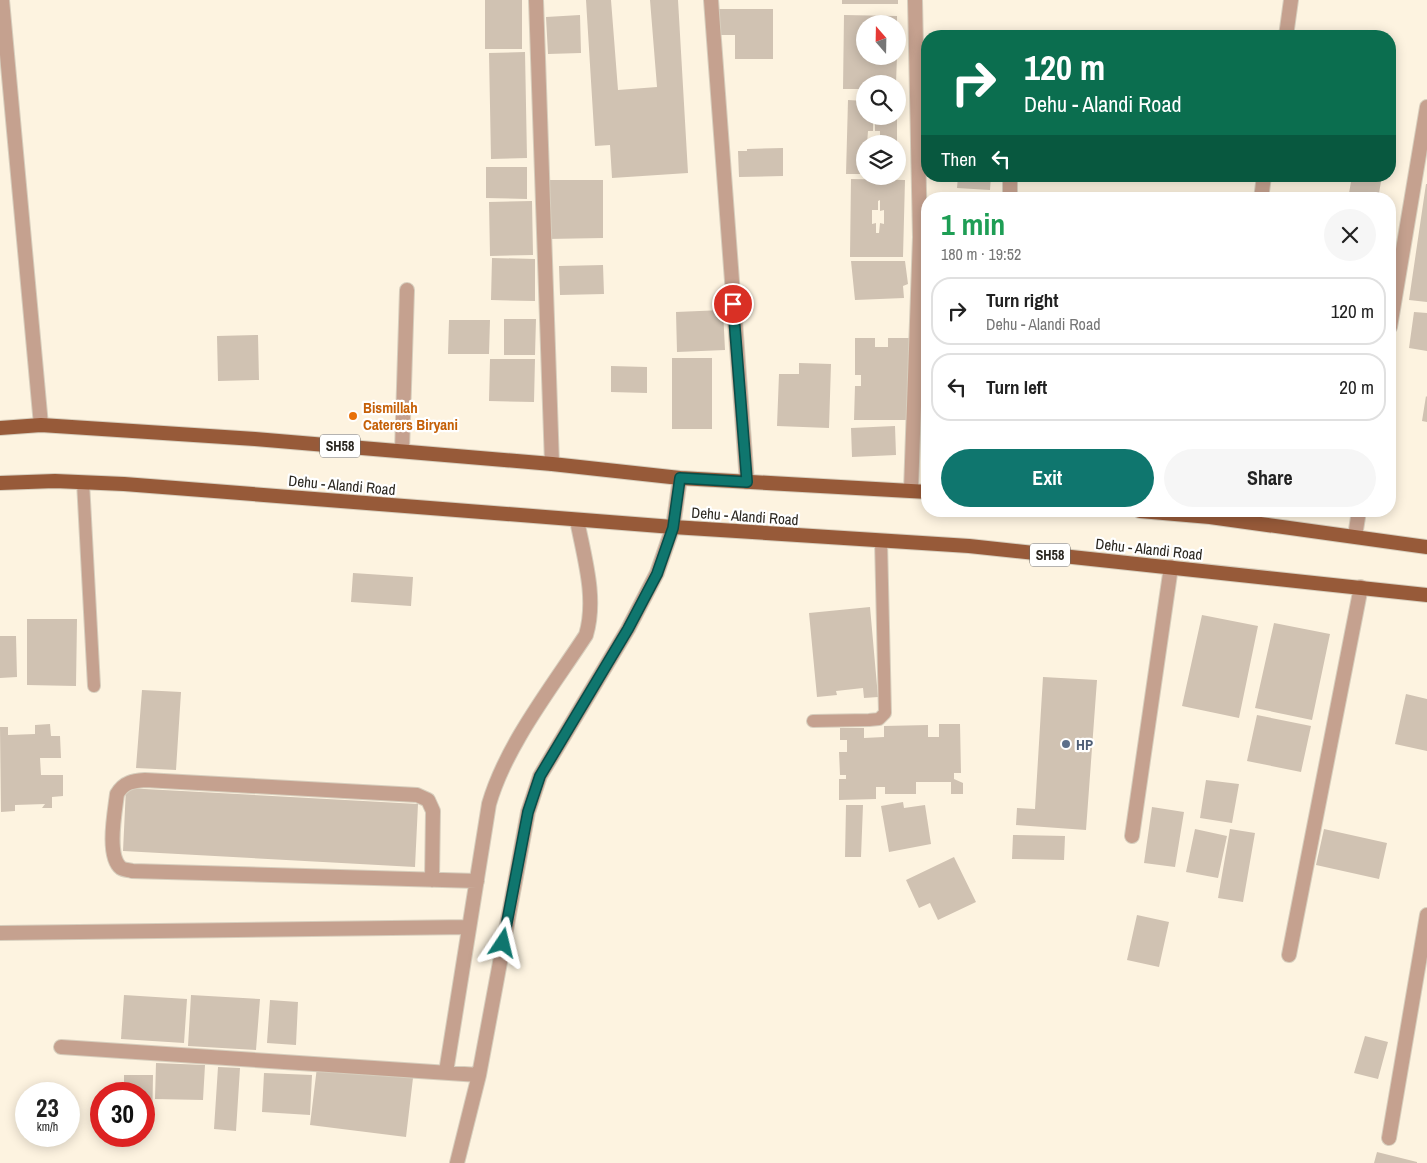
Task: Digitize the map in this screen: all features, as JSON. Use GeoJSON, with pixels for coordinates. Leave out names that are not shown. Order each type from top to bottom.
{"type":"FeatureCollection","features":[{"type":"Feature","properties":{"kind":"main road","name":"SH58"},"geometry":{"type":"LineString","coordinates":[[0,428],[41,425],[402,451],[552,464],[680,478],[921,491]]}},
{"type":"Feature","properties":{"kind":"main road","name":"Dehu - Alandi Road"},"geometry":{"type":"LineString","coordinates":[[0,483],[83,482],[673,528],[969,546],[1427,594]]}},
{"type":"Feature","properties":{"kind":"main road"},"geometry":{"type":"LineString","coordinates":[[1230,517],[1427,547]]}},
{"type":"Feature","properties":{"kind":"street"},"geometry":{"type":"LineString","coordinates":[[2,0],[6,119],[41,425]]}},
{"type":"Feature","properties":{"kind":"street"},"geometry":{"type":"LineString","coordinates":[[536,0],[552,464]]}},
{"type":"Feature","properties":{"kind":"street"},"geometry":{"type":"LineString","coordinates":[[711,0],[747,482]]}},
{"type":"Feature","properties":{"kind":"street"},"geometry":{"type":"LineString","coordinates":[[911,490],[920,238],[915,0]]}},
{"type":"Feature","properties":{"kind":"street"},"geometry":{"type":"LineString","coordinates":[[1287,30],[1291,0]]}},
{"type":"Feature","properties":{"kind":"street"},"geometry":{"type":"LineString","coordinates":[[1396,291],[1427,107]]}},
{"type":"Feature","properties":{"kind":"street"},"geometry":{"type":"LineString","coordinates":[[402,451],[407,290]]}},
{"type":"Feature","properties":{"kind":"street"},"geometry":{"type":"LineString","coordinates":[[457,1163],[479,1075],[528,812],[540,776],[628,629],[657,574],[673,528],[680,478]]}},
{"type":"Feature","properties":{"kind":"street"},"geometry":{"type":"LineString","coordinates":[[1355,536],[1358,517]]}},
{"type":"Feature","properties":{"kind":"street"},"geometry":{"type":"LineString","coordinates":[[446,1072],[489,804],[495,784],[506,760],[586,635],[590,621],[591,593],[578,520]]}},
{"type":"Feature","properties":{"kind":"street"},"geometry":{"type":"LineString","coordinates":[[1132,836],[1171,567]]}},
{"type":"Feature","properties":{"kind":"street"},"geometry":{"type":"LineString","coordinates":[[1289,955],[1361,587]]}},
{"type":"Feature","properties":{"kind":"street"},"geometry":{"type":"LineString","coordinates":[[432,880],[433,811],[428,800],[416,795],[145,780],[132,781],[121,786],[117,794],[112,846],[115,860],[121,868],[132,871],[432,880],[477,881]]}},
{"type":"Feature","properties":{"kind":"street"},"geometry":{"type":"LineString","coordinates":[[1388,1138],[1427,915]]}},
{"type":"Feature","properties":{"kind":"street"},"geometry":{"type":"LineString","coordinates":[[0,933],[469,927]]}},
{"type":"Feature","properties":{"kind":"street"},"geometry":{"type":"LineString","coordinates":[[62,1047],[479,1075]]}},
{"type":"Feature","properties":{"kind":"lane"},"geometry":{"type":"LineString","coordinates":[[83,482],[94,686]]}},
{"type":"Feature","properties":{"kind":"lane"},"geometry":{"type":"LineString","coordinates":[[813,721],[879,719],[885,713],[880,541]]}},
{"type":"Feature","properties":{"kind":"building"},"geometry":{"type":"Polygon","coordinates":[[[485,0],[522,0],[522,49],[485,49],[485,0]]]}},
{"type":"Feature","properties":{"kind":"building"},"geometry":{"type":"Polygon","coordinates":[[[586,0],[611,0],[618,90],[657,87],[650,0],[678,0],[688,173],[612,178],[610,145],[595,146],[586,0]]]}},
{"type":"Feature","properties":{"kind":"building"},"geometry":{"type":"Polygon","coordinates":[[[842,0],[898,0],[898,4],[842,4],[842,0]]]}},
{"type":"Feature","properties":{"kind":"building"},"geometry":{"type":"Polygon","coordinates":[[[719,9],[773,9],[773,59],[735,59],[735,35],[719,35],[719,9]]]}},
{"type":"Feature","properties":{"kind":"building"},"geometry":{"type":"Polygon","coordinates":[[[580,15],[581,53],[548,54],[546,17],[580,15]]]}},
{"type":"Feature","properties":{"kind":"building"},"geometry":{"type":"Polygon","coordinates":[[[844,15],[856,15],[856,65],[897,65],[896,75],[856,75],[856,89],[843,89],[844,15]]]}},
{"type":"Feature","properties":{"kind":"building"},"geometry":{"type":"Polygon","coordinates":[[[525,52],[527,158],[491,159],[489,53],[525,52]]]}},
{"type":"Feature","properties":{"kind":"building"},"geometry":{"type":"Polygon","coordinates":[[[848,100],[856,100],[856,125],[873,125],[873,131],[868,131],[868,135],[856,135],[856,174],[846,174],[848,100]]]}},
{"type":"Feature","properties":{"kind":"building"},"geometry":{"type":"Polygon","coordinates":[[[875,125],[897,125],[897,135],[880,135],[880,131],[875,131],[875,125]]]}},
{"type":"Feature","properties":{"kind":"building"},"geometry":{"type":"Polygon","coordinates":[[[783,148],[783,176],[739,177],[738,151],[783,148]]]}},
{"type":"Feature","properties":{"kind":"building"},"geometry":{"type":"Polygon","coordinates":[[[486,167],[527,167],[527,199],[486,198],[486,167]]]}},
{"type":"Feature","properties":{"kind":"building"},"geometry":{"type":"Polygon","coordinates":[[[851,179],[856,179],[856,185],[905,185],[903,257],[850,257],[851,179]],[[880,200],[878,201],[878,210],[872,210],[872,224],[876,223],[876,233],[879,233],[880,223],[884,224],[884,210],[880,211],[880,200]]]}},
{"type":"Feature","properties":{"kind":"building"},"geometry":{"type":"Polygon","coordinates":[[[547,180],[603,180],[603,238],[547,239],[547,180]]]}},
{"type":"Feature","properties":{"kind":"building"},"geometry":{"type":"Polygon","coordinates":[[[958,182],[991,182],[990,190],[957,188],[958,182]]]}},
{"type":"Feature","properties":{"kind":"building"},"geometry":{"type":"Polygon","coordinates":[[[1351,182],[1381,182],[1379,192],[1349,192],[1351,182]]]}},
{"type":"Feature","properties":{"kind":"building"},"geometry":{"type":"Polygon","coordinates":[[[1427,184],[1427,302],[1409,300],[1427,184]]]}},
{"type":"Feature","properties":{"kind":"building"},"geometry":{"type":"Polygon","coordinates":[[[532,201],[533,255],[490,256],[489,202],[532,201]]]}},
{"type":"Feature","properties":{"kind":"building"},"geometry":{"type":"Polygon","coordinates":[[[492,258],[535,259],[535,301],[491,300],[492,258]]]}},
{"type":"Feature","properties":{"kind":"building"},"geometry":{"type":"Polygon","coordinates":[[[851,261],[905,261],[908,284],[903,286],[904,298],[855,300],[851,261]]]}},
{"type":"Feature","properties":{"kind":"building"},"geometry":{"type":"Polygon","coordinates":[[[603,265],[604,294],[560,295],[559,266],[603,265]]]}},
{"type":"Feature","properties":{"kind":"building"},"geometry":{"type":"Polygon","coordinates":[[[723,310],[725,350],[677,352],[676,312],[723,310]]]}},
{"type":"Feature","properties":{"kind":"building"},"geometry":{"type":"Polygon","coordinates":[[[1414,312],[1427,313],[1427,351],[1409,348],[1414,312]]]}},
{"type":"Feature","properties":{"kind":"building"},"geometry":{"type":"Polygon","coordinates":[[[504,319],[536,319],[535,355],[504,355],[504,319]]]}},
{"type":"Feature","properties":{"kind":"building"},"geometry":{"type":"Polygon","coordinates":[[[449,320],[490,320],[489,354],[448,354],[449,320]]]}},
{"type":"Feature","properties":{"kind":"building"},"geometry":{"type":"Polygon","coordinates":[[[258,335],[259,380],[218,381],[217,336],[258,335]]]}},
{"type":"Feature","properties":{"kind":"building"},"geometry":{"type":"Polygon","coordinates":[[[855,338],[875,338],[875,347],[888,347],[888,338],[910,338],[910,420],[854,420],[855,386],[861,386],[861,375],[855,375],[855,338]]]}},
{"type":"Feature","properties":{"kind":"building"},"geometry":{"type":"Polygon","coordinates":[[[672,358],[712,358],[712,429],[672,429],[672,358]]]}},
{"type":"Feature","properties":{"kind":"building"},"geometry":{"type":"Polygon","coordinates":[[[490,359],[535,359],[534,402],[489,401],[490,359]]]}},
{"type":"Feature","properties":{"kind":"building"},"geometry":{"type":"Polygon","coordinates":[[[799,363],[831,364],[829,428],[777,426],[779,374],[799,374],[799,363]]]}},
{"type":"Feature","properties":{"kind":"building"},"geometry":{"type":"Polygon","coordinates":[[[611,366],[647,367],[647,393],[611,392],[611,366]]]}},
{"type":"Feature","properties":{"kind":"building"},"geometry":{"type":"Polygon","coordinates":[[[1427,397],[1427,422],[1422,421],[1427,397]]]}},
{"type":"Feature","properties":{"kind":"building"},"geometry":{"type":"Polygon","coordinates":[[[895,426],[896,455],[852,457],[851,428],[895,426]]]}},
{"type":"Feature","properties":{"kind":"building"},"geometry":{"type":"Polygon","coordinates":[[[353,573],[413,577],[411,606],[351,602],[353,573]]]}},
{"type":"Feature","properties":{"kind":"building"},"geometry":{"type":"Polygon","coordinates":[[[870,607],[878,697],[864,698],[863,688],[836,691],[837,695],[817,697],[809,613],[870,607]]]}},
{"type":"Feature","properties":{"kind":"building"},"geometry":{"type":"Polygon","coordinates":[[[1202,615],[1258,626],[1239,718],[1182,706],[1202,615]]]}},
{"type":"Feature","properties":{"kind":"building"},"geometry":{"type":"Polygon","coordinates":[[[27,619],[77,619],[76,686],[27,685],[27,619]]]}},
{"type":"Feature","properties":{"kind":"building"},"geometry":{"type":"Polygon","coordinates":[[[1274,623],[1330,634],[1312,720],[1255,708],[1274,623]]]}},
{"type":"Feature","properties":{"kind":"building"},"geometry":{"type":"Polygon","coordinates":[[[0,636],[16,636],[17,677],[0,678],[0,636]]]}},
{"type":"Feature","properties":{"kind":"building","name":"HP"},"geometry":{"type":"Polygon","coordinates":[[[1043,677],[1097,680],[1086,830],[1016,825],[1017,808],[1035,809],[1043,677]]]}},
{"type":"Feature","properties":{"kind":"building"},"geometry":{"type":"Polygon","coordinates":[[[142,690],[181,692],[176,770],[136,768],[142,690]]]}},
{"type":"Feature","properties":{"kind":"building"},"geometry":{"type":"Polygon","coordinates":[[[1406,694],[1427,699],[1427,751],[1395,744],[1406,694]]]}},
{"type":"Feature","properties":{"kind":"building"},"geometry":{"type":"Polygon","coordinates":[[[1257,715],[1311,726],[1301,772],[1247,761],[1257,715]]]}},
{"type":"Feature","properties":{"kind":"building"},"geometry":{"type":"Polygon","coordinates":[[[50,724],[51,736],[60,736],[61,758],[40,758],[41,775],[63,775],[63,796],[52,797],[52,808],[42,808],[45,804],[15,805],[15,811],[1,812],[0,727],[8,727],[8,735],[35,734],[35,725],[50,724]]]}},
{"type":"Feature","properties":{"kind":"building"},"geometry":{"type":"Polygon","coordinates":[[[939,724],[960,724],[961,773],[954,773],[954,779],[963,783],[963,794],[951,794],[951,782],[916,782],[916,794],[885,794],[885,787],[876,787],[876,799],[839,800],[839,779],[846,779],[846,775],[840,775],[839,752],[847,752],[847,740],[840,740],[840,728],[864,728],[864,738],[884,737],[884,726],[928,725],[928,737],[939,737],[939,724]]]}},
{"type":"Feature","properties":{"kind":"building"},"geometry":{"type":"Polygon","coordinates":[[[1206,780],[1239,784],[1232,823],[1200,818],[1206,780]]]}},
{"type":"Feature","properties":{"kind":"building"},"geometry":{"type":"Polygon","coordinates":[[[126,788],[418,804],[415,867],[123,851],[126,788]]]}},
{"type":"Feature","properties":{"kind":"building"},"geometry":{"type":"Polygon","coordinates":[[[903,802],[904,808],[925,805],[931,844],[889,852],[881,806],[903,802]]]}},
{"type":"Feature","properties":{"kind":"building"},"geometry":{"type":"Polygon","coordinates":[[[846,805],[863,805],[861,857],[845,857],[846,805]]]}},
{"type":"Feature","properties":{"kind":"building"},"geometry":{"type":"Polygon","coordinates":[[[1152,807],[1184,812],[1175,867],[1144,863],[1152,807]]]}},
{"type":"Feature","properties":{"kind":"building"},"geometry":{"type":"Polygon","coordinates":[[[1195,829],[1227,836],[1218,878],[1186,872],[1195,829]]]}},
{"type":"Feature","properties":{"kind":"building"},"geometry":{"type":"Polygon","coordinates":[[[1230,829],[1255,833],[1243,902],[1218,898],[1230,829]]]}},
{"type":"Feature","properties":{"kind":"building"},"geometry":{"type":"Polygon","coordinates":[[[1324,829],[1387,843],[1379,879],[1316,865],[1324,829]]]}},
{"type":"Feature","properties":{"kind":"building"},"geometry":{"type":"Polygon","coordinates":[[[1013,835],[1065,836],[1064,860],[1012,859],[1013,835]]]}},
{"type":"Feature","properties":{"kind":"building"},"geometry":{"type":"Polygon","coordinates":[[[954,857],[976,902],[938,920],[930,903],[919,908],[906,880],[954,857]]]}},
{"type":"Feature","properties":{"kind":"building"},"geometry":{"type":"Polygon","coordinates":[[[1137,915],[1169,922],[1159,967],[1127,960],[1137,915]]]}},
{"type":"Feature","properties":{"kind":"building"},"geometry":{"type":"Polygon","coordinates":[[[124,995],[187,999],[184,1043],[121,1039],[124,995]]]}},
{"type":"Feature","properties":{"kind":"building"},"geometry":{"type":"Polygon","coordinates":[[[191,995],[260,999],[256,1050],[188,1046],[191,995]]]}},
{"type":"Feature","properties":{"kind":"building"},"geometry":{"type":"Polygon","coordinates":[[[270,1000],[298,1002],[296,1045],[267,1043],[270,1000]]]}},
{"type":"Feature","properties":{"kind":"building"},"geometry":{"type":"Polygon","coordinates":[[[1365,1036],[1388,1042],[1378,1079],[1354,1073],[1365,1036]]]}},
{"type":"Feature","properties":{"kind":"building"},"geometry":{"type":"Polygon","coordinates":[[[156,1063],[205,1065],[203,1100],[155,1099],[156,1063]]]}},
{"type":"Feature","properties":{"kind":"building"},"geometry":{"type":"Polygon","coordinates":[[[218,1067],[240,1068],[236,1131],[214,1129],[218,1067]]]}},
{"type":"Feature","properties":{"kind":"building"},"geometry":{"type":"Polygon","coordinates":[[[317,1067],[413,1078],[406,1137],[310,1125],[317,1067]]]}},
{"type":"Feature","properties":{"kind":"building"},"geometry":{"type":"Polygon","coordinates":[[[264,1073],[312,1075],[310,1115],[262,1112],[264,1073]]]}},
{"type":"Feature","properties":{"kind":"building"},"geometry":{"type":"Polygon","coordinates":[[[124,1075],[153,1075],[153,1082],[124,1082],[124,1075]]]}},
{"type":"Feature","properties":{"kind":"building"},"geometry":{"type":"Polygon","coordinates":[[[1377,1152],[1417,1162],[1417,1163],[1374,1163],[1377,1152]]]}},
{"type":"Feature","properties":{"kind":"place","name":"Bismillah Caterers Biryani"},"geometry":{"type":"Point","coordinates":[353,416]}},
{"type":"Feature","properties":{"kind":"place","name":"HP"},"geometry":{"type":"Point","coordinates":[1066,744]}},
{"type":"Feature","properties":{"kind":"route"},"geometry":{"type":"LineString","coordinates":[[503,943],[528,812],[540,776],[628,629],[657,574],[673,528],[680,478],[747,482],[733,304]]}}]}
